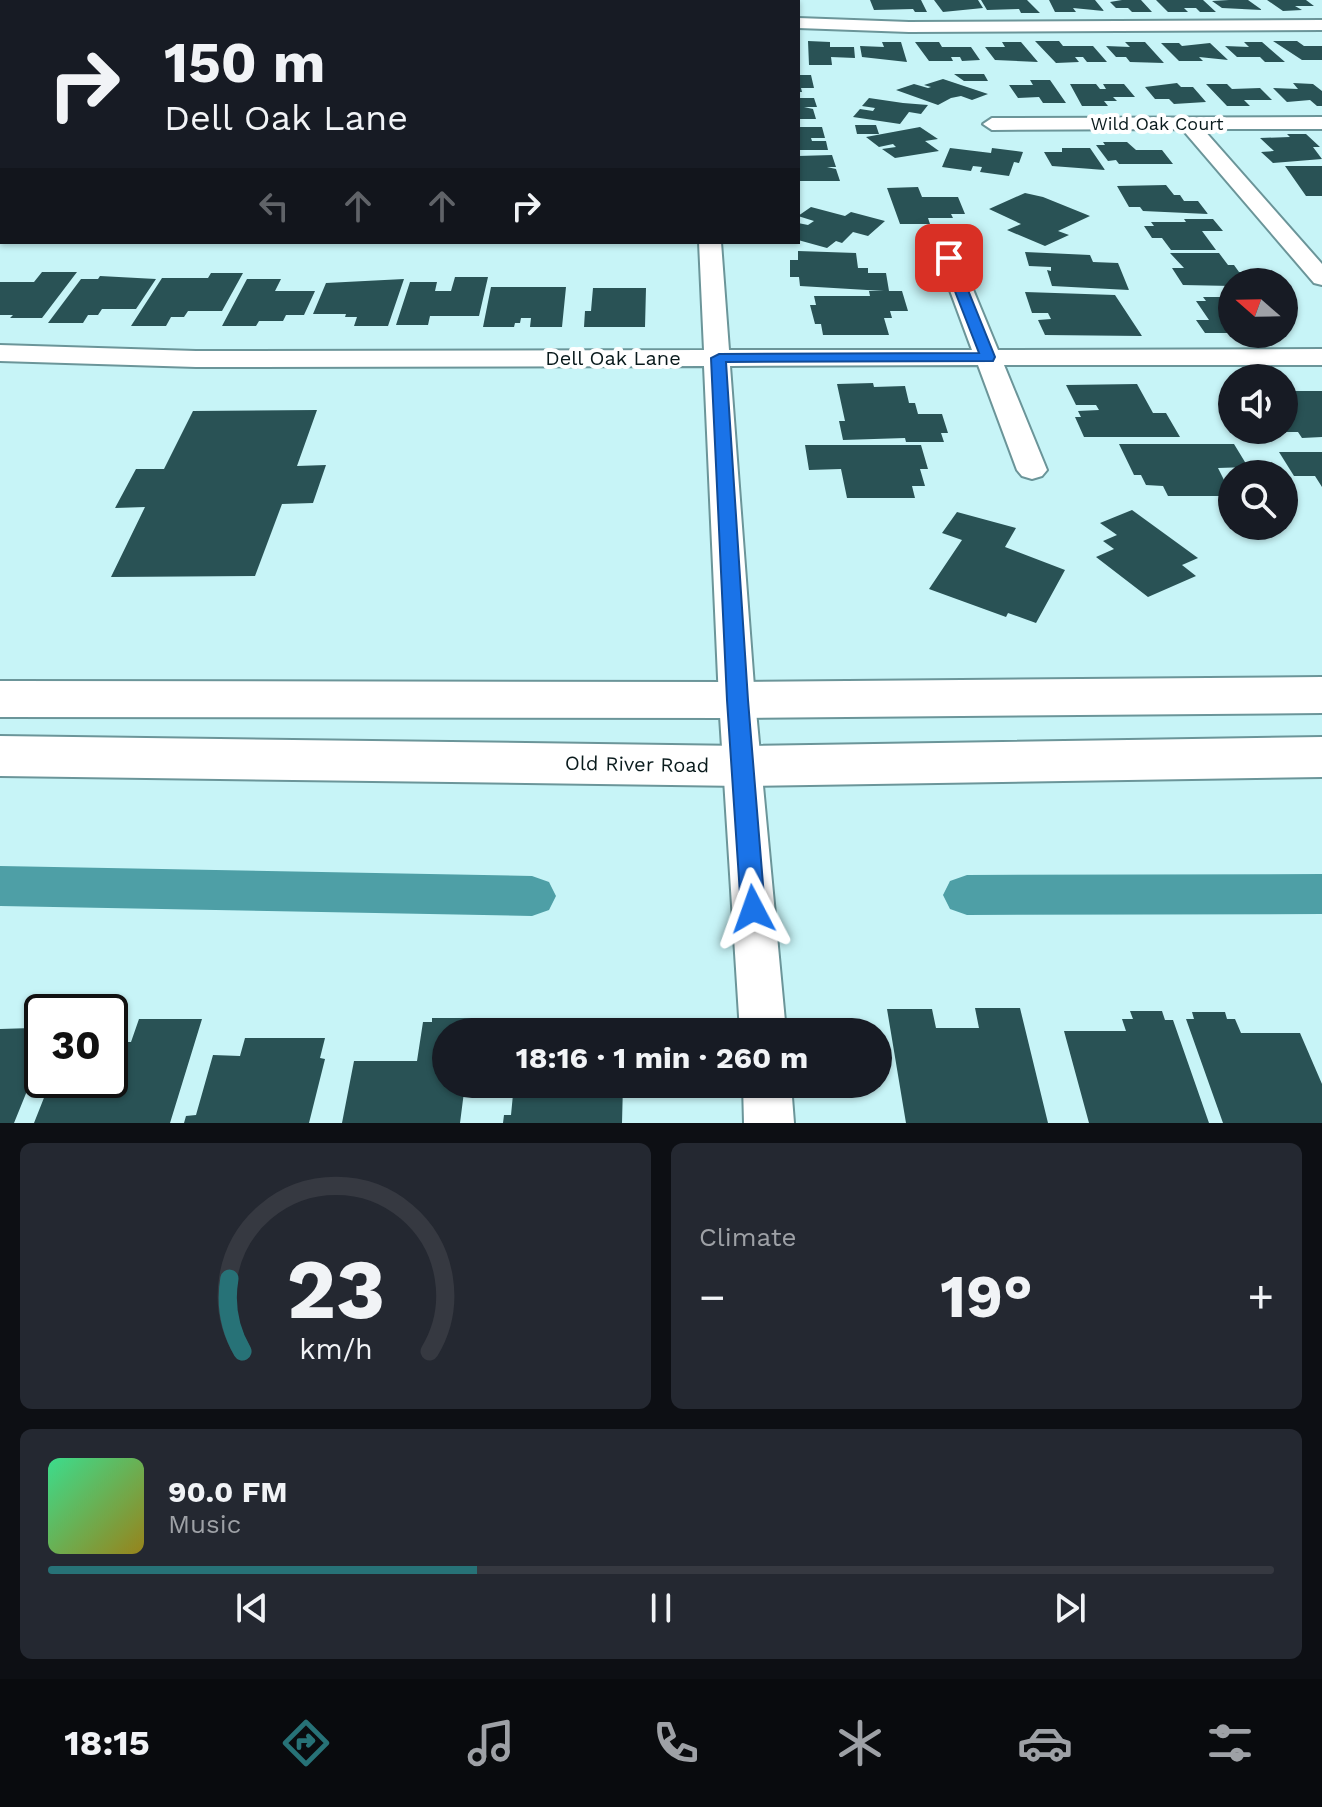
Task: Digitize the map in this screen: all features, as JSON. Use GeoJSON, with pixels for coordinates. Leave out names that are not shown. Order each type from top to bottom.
{"type":"FeatureCollection","features":[{"type":"Feature","properties":{"kind":"main road"},"geometry":{"type":"LineString","coordinates":[[0,699],[737,700],[1322,695]]}},
{"type":"Feature","properties":{"kind":"main road","name":"Old River Road"},"geometry":{"type":"LineString","coordinates":[[0,756],[743,766],[1322,757]]}},
{"type":"Feature","properties":{"kind":"street"},"geometry":{"type":"LineString","coordinates":[[800,23],[844,19],[1322,25]]}},
{"type":"Feature","properties":{"kind":"street","name":"Wild Oak Court"},"geometry":{"type":"LineString","coordinates":[[992,124],[1322,123]]}},
{"type":"Feature","properties":{"kind":"street"},"geometry":{"type":"LineString","coordinates":[[1188,124],[1322,278]]}},
{"type":"Feature","properties":{"kind":"street"},"geometry":{"type":"LineString","coordinates":[[710,244],[737,700],[762,1018]]}},
{"type":"Feature","properties":{"kind":"street"},"geometry":{"type":"LineString","coordinates":[[949,258],[1032,470]]}},
{"type":"Feature","properties":{"kind":"street","name":"Dell Oak Lane"},"geometry":{"type":"LineString","coordinates":[[0,353],[196,359],[1322,357]]}},
{"type":"Feature","properties":{"kind":"street"},"geometry":{"type":"LineString","coordinates":[[768,1098],[769,1123]]}},
{"type":"Feature","properties":{"kind":"building"},"geometry":{"type":"Polygon","coordinates":[[[870,0],[921,0],[927,12],[915,12],[913,9],[874,10],[870,0]]]}},
{"type":"Feature","properties":{"kind":"building"},"geometry":{"type":"Polygon","coordinates":[[[934,0],[978,0],[983,8],[943,12],[934,0]]]}},
{"type":"Feature","properties":{"kind":"building"},"geometry":{"type":"Polygon","coordinates":[[[981,0],[1027,0],[1040,13],[1021,13],[1019,9],[987,10],[981,0]]]}},
{"type":"Feature","properties":{"kind":"building"},"geometry":{"type":"Polygon","coordinates":[[[1049,0],[1095,0],[1104,11],[1073,8],[1076,12],[1055,12],[1049,0]]]}},
{"type":"Feature","properties":{"kind":"building"},"geometry":{"type":"Polygon","coordinates":[[[1141,0],[1152,12],[1132,12],[1128,8],[1116,8],[1110,2],[1141,0]]]}},
{"type":"Feature","properties":{"kind":"building"},"geometry":{"type":"Polygon","coordinates":[[[1156,0],[1203,0],[1216,12],[1184,8],[1188,12],[1168,12],[1156,0]]]}},
{"type":"Feature","properties":{"kind":"building"},"geometry":{"type":"Polygon","coordinates":[[[1248,0],[1262,10],[1222,8],[1212,1],[1248,0]]]}},
{"type":"Feature","properties":{"kind":"building"},"geometry":{"type":"Polygon","coordinates":[[[1267,0],[1306,0],[1314,6],[1295,6],[1302,10],[1283,11],[1267,0]]]}},
{"type":"Feature","properties":{"kind":"building"},"geometry":{"type":"Polygon","coordinates":[[[808,41],[830,42],[830,47],[854,47],[855,58],[831,57],[832,65],[809,65],[808,41]]]}},
{"type":"Feature","properties":{"kind":"building"},"geometry":{"type":"Polygon","coordinates":[[[1035,41],[1059,41],[1063,46],[1093,46],[1107,62],[1087,62],[1083,57],[1075,57],[1079,62],[1056,63],[1035,41]]]}},
{"type":"Feature","properties":{"kind":"building"},"geometry":{"type":"Polygon","coordinates":[[[1273,41],[1297,41],[1304,46],[1322,46],[1322,60],[1302,60],[1273,41]]]}},
{"type":"Feature","properties":{"kind":"building"},"geometry":{"type":"Polygon","coordinates":[[[882,42],[901,42],[907,62],[862,57],[860,46],[884,47],[882,42]]]}},
{"type":"Feature","properties":{"kind":"building"},"geometry":{"type":"Polygon","coordinates":[[[915,42],[939,42],[942,47],[971,47],[980,60],[962,61],[960,57],[951,57],[953,61],[929,61],[915,42]]]}},
{"type":"Feature","properties":{"kind":"building"},"geometry":{"type":"Polygon","coordinates":[[[1002,42],[1021,42],[1038,62],[995,60],[985,47],[1005,47],[1002,42]]]}},
{"type":"Feature","properties":{"kind":"building"},"geometry":{"type":"Polygon","coordinates":[[[1125,42],[1145,42],[1164,63],[1130,62],[1126,57],[1116,57],[1106,46],[1130,47],[1125,42]]]}},
{"type":"Feature","properties":{"kind":"building"},"geometry":{"type":"Polygon","coordinates":[[[1244,42],[1262,42],[1285,62],[1237,57],[1225,46],[1249,47],[1244,42]]]}},
{"type":"Feature","properties":{"kind":"building"},"geometry":{"type":"Polygon","coordinates":[[[1161,43],[1179,43],[1182,46],[1210,43],[1228,60],[1199,57],[1203,61],[1179,61],[1161,43]]]}},
{"type":"Feature","properties":{"kind":"building"},"geometry":{"type":"Polygon","coordinates":[[[954,74],[984,74],[988,81],[964,81],[954,74]]]}},
{"type":"Feature","properties":{"kind":"building"},"geometry":{"type":"Polygon","coordinates":[[[800,75],[811,75],[814,88],[801,88],[800,92],[800,75]]]}},
{"type":"Feature","properties":{"kind":"building"},"geometry":{"type":"Polygon","coordinates":[[[943,79],[988,94],[972,100],[961,96],[951,98],[938,105],[896,90],[914,84],[928,88],[931,87],[924,85],[943,79]]]}},
{"type":"Feature","properties":{"kind":"building"},"geometry":{"type":"Polygon","coordinates":[[[1030,80],[1050,80],[1066,103],[1043,103],[1039,97],[1018,98],[1009,85],[1033,85],[1030,80]]]}},
{"type":"Feature","properties":{"kind":"building"},"geometry":{"type":"Polygon","coordinates":[[[1177,83],[1181,87],[1193,87],[1206,102],[1174,104],[1169,99],[1155,99],[1145,87],[1177,83]]]}},
{"type":"Feature","properties":{"kind":"building"},"geometry":{"type":"Polygon","coordinates":[[[1293,83],[1313,84],[1322,91],[1322,106],[1310,100],[1287,102],[1273,88],[1298,89],[1293,83]]]}},
{"type":"Feature","properties":{"kind":"building"},"geometry":{"type":"Polygon","coordinates":[[[1070,84],[1096,84],[1100,89],[1106,89],[1103,84],[1124,84],[1135,97],[1113,97],[1117,101],[1104,101],[1108,106],[1082,106],[1070,84]]]}},
{"type":"Feature","properties":{"kind":"building"},"geometry":{"type":"Polygon","coordinates":[[[1206,84],[1227,84],[1232,89],[1260,88],[1272,100],[1244,100],[1250,106],[1227,106],[1206,84]]]}},
{"type":"Feature","properties":{"kind":"building"},"geometry":{"type":"Polygon","coordinates":[[[800,98],[814,98],[817,107],[804,107],[813,109],[816,119],[800,119],[800,98]]]}},
{"type":"Feature","properties":{"kind":"building"},"geometry":{"type":"Polygon","coordinates":[[[869,98],[928,105],[921,114],[909,112],[900,124],[853,117],[860,109],[873,111],[875,108],[862,106],[869,98]]]}},
{"type":"Feature","properties":{"kind":"building"},"geometry":{"type":"Polygon","coordinates":[[[855,125],[876,125],[879,134],[857,134],[855,125]]]}},
{"type":"Feature","properties":{"kind":"building"},"geometry":{"type":"Polygon","coordinates":[[[800,127],[822,127],[825,138],[811,138],[812,141],[826,141],[828,150],[800,150],[800,127]]]}},
{"type":"Feature","properties":{"kind":"building"},"geometry":{"type":"Polygon","coordinates":[[[920,127],[938,139],[925,141],[939,151],[895,158],[882,149],[896,147],[893,144],[879,147],[866,137],[920,127]]]}},
{"type":"Feature","properties":{"kind":"building"},"geometry":{"type":"Polygon","coordinates":[[[1287,134],[1306,134],[1320,147],[1313,147],[1322,159],[1273,163],[1261,152],[1274,151],[1260,138],[1290,137],[1287,134]]]}},
{"type":"Feature","properties":{"kind":"building"},"geometry":{"type":"Polygon","coordinates":[[[1103,142],[1127,142],[1136,150],[1162,150],[1173,164],[1119,164],[1116,160],[1108,161],[1096,145],[1105,145],[1103,142]]]}},
{"type":"Feature","properties":{"kind":"building"},"geometry":{"type":"Polygon","coordinates":[[[950,148],[991,153],[992,148],[1023,152],[1019,163],[1014,162],[1009,176],[980,172],[982,167],[973,166],[971,171],[942,167],[950,148]]]}},
{"type":"Feature","properties":{"kind":"building"},"geometry":{"type":"Polygon","coordinates":[[[1062,148],[1090,148],[1105,170],[1052,166],[1044,152],[1062,152],[1062,148]]]}},
{"type":"Feature","properties":{"kind":"building"},"geometry":{"type":"Polygon","coordinates":[[[832,155],[836,167],[827,167],[836,169],[840,181],[800,181],[800,156],[832,155]]]}},
{"type":"Feature","properties":{"kind":"building"},"geometry":{"type":"Polygon","coordinates":[[[1285,166],[1322,166],[1322,196],[1306,196],[1285,166]]]}},
{"type":"Feature","properties":{"kind":"building"},"geometry":{"type":"Polygon","coordinates":[[[1166,185],[1184,201],[1198,201],[1208,214],[1143,211],[1140,207],[1129,207],[1117,186],[1166,185]]]}},
{"type":"Feature","properties":{"kind":"building"},"geometry":{"type":"Polygon","coordinates":[[[918,187],[922,197],[958,197],[965,214],[951,214],[953,218],[928,218],[930,224],[900,224],[887,188],[918,187]]]}},
{"type":"Feature","properties":{"kind":"building"},"geometry":{"type":"Polygon","coordinates":[[[1025,193],[1090,216],[1058,231],[1069,235],[1045,246],[1007,230],[1021,224],[989,209],[1025,193]]]}},
{"type":"Feature","properties":{"kind":"building"},"geometry":{"type":"Polygon","coordinates":[[[811,207],[845,216],[851,212],[885,221],[868,236],[853,232],[842,243],[836,241],[827,248],[800,241],[800,223],[808,225],[814,221],[800,215],[811,207]]]}},
{"type":"Feature","properties":{"kind":"building"},"geometry":{"type":"Polygon","coordinates":[[[1184,219],[1213,219],[1223,231],[1202,231],[1216,250],[1171,250],[1162,238],[1152,238],[1144,226],[1154,226],[1151,222],[1186,222],[1184,219]]]}},
{"type":"Feature","properties":{"kind":"building"},"geometry":{"type":"Polygon","coordinates":[[[798,251],[856,253],[858,268],[868,268],[868,273],[886,273],[889,291],[902,291],[908,311],[890,311],[892,318],[884,318],[889,335],[823,335],[821,324],[815,324],[810,305],[816,305],[814,296],[870,296],[869,291],[884,291],[800,286],[799,277],[790,277],[790,260],[798,260],[798,251]]]}},
{"type":"Feature","properties":{"kind":"building"},"geometry":{"type":"Polygon","coordinates":[[[1025,252],[1090,255],[1093,262],[1118,263],[1129,290],[1052,286],[1047,270],[1051,271],[1051,267],[1029,266],[1025,252]]]}},
{"type":"Feature","properties":{"kind":"building"},"geometry":{"type":"Polygon","coordinates":[[[1170,253],[1219,253],[1228,265],[1236,268],[1218,268],[1218,286],[1183,285],[1172,268],[1184,268],[1170,253]]]}},
{"type":"Feature","properties":{"kind":"building"},"geometry":{"type":"Polygon","coordinates":[[[42,272],[77,272],[42,318],[0,315],[0,282],[34,282],[42,272]]]}},
{"type":"Feature","properties":{"kind":"building"},"geometry":{"type":"Polygon","coordinates":[[[211,273],[243,273],[222,311],[188,311],[184,317],[171,317],[166,326],[131,326],[162,278],[208,278],[211,273]]]}},
{"type":"Feature","properties":{"kind":"building"},"geometry":{"type":"Polygon","coordinates":[[[100,276],[156,279],[136,309],[102,309],[98,315],[88,315],[83,323],[48,323],[81,279],[98,279],[100,276]]]}},
{"type":"Feature","properties":{"kind":"building"},"geometry":{"type":"Polygon","coordinates":[[[455,277],[488,277],[479,316],[430,316],[428,325],[396,325],[410,282],[437,282],[435,291],[451,291],[455,277]]]}},
{"type":"Feature","properties":{"kind":"building"},"geometry":{"type":"Polygon","coordinates":[[[247,279],[281,279],[275,291],[315,291],[304,315],[286,315],[283,321],[259,321],[256,326],[222,326],[247,279]]]}},
{"type":"Feature","properties":{"kind":"building"},"geometry":{"type":"Polygon","coordinates":[[[404,279],[388,326],[354,326],[357,317],[313,314],[326,283],[404,279]]]}},
{"type":"Feature","properties":{"kind":"building"},"geometry":{"type":"Polygon","coordinates":[[[491,287],[566,287],[562,327],[530,327],[531,318],[521,318],[514,327],[483,327],[491,287]]]}},
{"type":"Feature","properties":{"kind":"building"},"geometry":{"type":"Polygon","coordinates":[[[593,288],[646,288],[645,327],[584,327],[585,311],[591,311],[593,288]]]}},
{"type":"Feature","properties":{"kind":"building"},"geometry":{"type":"Polygon","coordinates":[[[1025,292],[1115,295],[1142,336],[1045,335],[1038,320],[1051,319],[1048,313],[1032,313],[1025,292]]]}},
{"type":"Feature","properties":{"kind":"building"},"geometry":{"type":"Polygon","coordinates":[[[1203,297],[1218,297],[1218,333],[1205,333],[1196,320],[1209,320],[1196,301],[1206,301],[1203,297]]]}},
{"type":"Feature","properties":{"kind":"building"},"geometry":{"type":"Polygon","coordinates":[[[873,383],[874,387],[905,386],[909,403],[915,403],[918,414],[942,414],[948,433],[941,433],[944,442],[906,442],[905,438],[843,440],[839,421],[845,421],[837,384],[873,383]]]}},
{"type":"Feature","properties":{"kind":"building"},"geometry":{"type":"Polygon","coordinates":[[[1137,384],[1153,413],[1166,413],[1180,437],[1084,437],[1075,417],[1081,417],[1078,411],[1099,410],[1096,405],[1076,405],[1066,385],[1137,384]]]}},
{"type":"Feature","properties":{"kind":"building"},"geometry":{"type":"Polygon","coordinates":[[[1298,391],[1322,391],[1322,437],[1302,438],[1298,432],[1298,391]]]}},
{"type":"Feature","properties":{"kind":"building"},"geometry":{"type":"Polygon","coordinates":[[[317,410],[297,466],[326,465],[313,503],[282,504],[255,576],[111,577],[145,507],[115,508],[136,469],[164,469],[193,411],[317,410]]]}},
{"type":"Feature","properties":{"kind":"building"},"geometry":{"type":"Polygon","coordinates":[[[1119,444],[1234,444],[1244,460],[1218,460],[1218,496],[1168,496],[1163,486],[1146,485],[1141,475],[1134,475],[1119,444]]]}},
{"type":"Feature","properties":{"kind":"building"},"geometry":{"type":"Polygon","coordinates":[[[805,445],[921,445],[928,469],[920,469],[925,486],[912,486],[915,498],[847,498],[841,469],[809,470],[805,445]]]}},
{"type":"Feature","properties":{"kind":"building"},"geometry":{"type":"Polygon","coordinates":[[[1279,452],[1322,452],[1322,487],[1315,476],[1298,476],[1298,460],[1284,460],[1279,452]]]}},
{"type":"Feature","properties":{"kind":"building"},"geometry":{"type":"Polygon","coordinates":[[[1132,510],[1198,558],[1182,565],[1196,576],[1148,597],[1096,557],[1114,549],[1103,541],[1117,535],[1100,523],[1132,510]]]}},
{"type":"Feature","properties":{"kind":"building"},"geometry":{"type":"Polygon","coordinates":[[[957,512],[1016,528],[1005,547],[1065,570],[1036,623],[1008,613],[1006,617],[929,589],[962,540],[942,533],[957,512]]]}},
{"type":"Feature","properties":{"kind":"building"},"geometry":{"type":"Polygon","coordinates":[[[975,1008],[1020,1008],[1048,1123],[906,1123],[892,1039],[892,1018],[888,1018],[887,1009],[932,1009],[936,1028],[979,1028],[975,1008]]]}},
{"type":"Feature","properties":{"kind":"building"},"geometry":{"type":"Polygon","coordinates":[[[1130,1011],[1162,1011],[1165,1020],[1173,1020],[1209,1123],[1089,1123],[1064,1031],[1126,1031],[1122,1019],[1133,1019],[1130,1011]]]}},
{"type":"Feature","properties":{"kind":"building"},"geometry":{"type":"Polygon","coordinates":[[[1192,1012],[1225,1012],[1227,1019],[1235,1019],[1241,1033],[1300,1033],[1322,1084],[1322,1123],[1223,1123],[1186,1019],[1194,1019],[1192,1012]]]}},
{"type":"Feature","properties":{"kind":"building"},"geometry":{"type":"Polygon","coordinates":[[[139,1019],[202,1019],[170,1123],[34,1123],[44,1098],[128,1098],[128,1042],[131,1042],[139,1019]]]}},
{"type":"Feature","properties":{"kind":"building"},"geometry":{"type":"Polygon","coordinates":[[[423,1022],[432,1022],[432,1098],[463,1098],[460,1123],[342,1123],[354,1061],[417,1061],[423,1022]]]}},
{"type":"Feature","properties":{"kind":"building"},"geometry":{"type":"Polygon","coordinates":[[[24,1028],[24,1098],[14,1123],[0,1123],[0,1029],[24,1028]]]}},
{"type":"Feature","properties":{"kind":"building"},"geometry":{"type":"Polygon","coordinates":[[[245,1038],[325,1038],[320,1058],[325,1059],[309,1123],[184,1123],[186,1116],[196,1115],[213,1055],[240,1056],[245,1038]]]}},
{"type":"Feature","properties":{"kind":"building"},"geometry":{"type":"Polygon","coordinates":[[[513,1098],[623,1098],[622,1123],[503,1123],[504,1115],[511,1115],[513,1098]]]}},
{"type":"Feature","properties":{"kind":"waterway"},"geometry":{"type":"LineString","coordinates":[[0,886],[532,896]]}},
{"type":"Feature","properties":{"kind":"waterway"},"geometry":{"type":"LineString","coordinates":[[967,895],[1322,894]]}},
{"type":"Feature","properties":{"kind":"route"},"geometry":{"type":"LineString","coordinates":[[753,909],[737,700],[719,358],[988,357],[949,258]]}}]}
